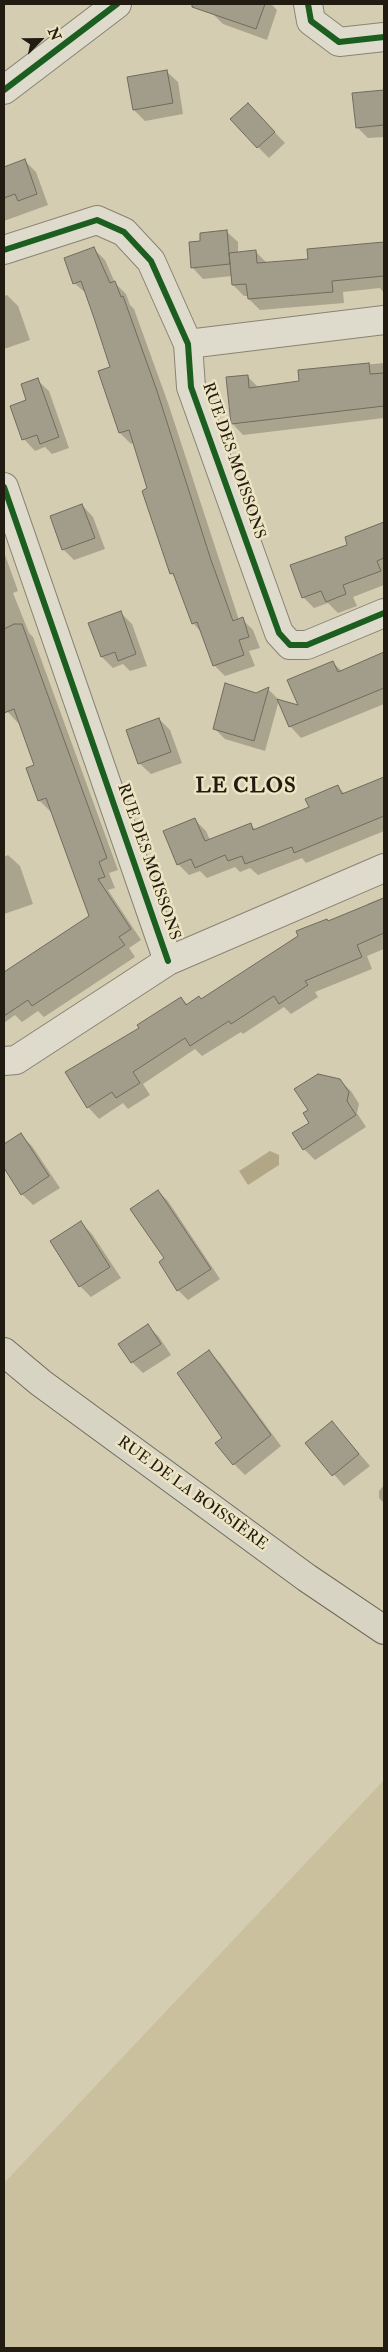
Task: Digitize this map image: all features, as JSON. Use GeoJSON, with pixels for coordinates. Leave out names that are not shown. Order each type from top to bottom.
{"type":"FeatureCollection","features":[{"type":"Feature","properties":{"kind":"main road","name":"RUE DE LA BOISSIÈRE"},"geometry":{"type":"LineString","coordinates":[[4,1352],[65,1401],[307,1578],[384,1630]]}},
{"type":"Feature","properties":{"kind":"street"},"geometry":{"type":"LineString","coordinates":[[4,90],[116,4]]}},
{"type":"Feature","properties":{"kind":"street"},"geometry":{"type":"LineString","coordinates":[[308,4],[311,21],[339,42],[384,37]]}},
{"type":"Feature","properties":{"kind":"street","name":"RUE DES MOISSONS"},"geometry":{"type":"LineString","coordinates":[[4,250],[98,220],[124,232],[151,261],[188,344],[192,387],[279,633],[290,644],[307,645],[384,613]]}},
{"type":"Feature","properties":{"kind":"street"},"geometry":{"type":"LineString","coordinates":[[188,344],[384,320]]}},
{"type":"Feature","properties":{"kind":"street","name":"RUE DES MOISSONS"},"geometry":{"type":"LineString","coordinates":[[4,490],[168,962]]}},
{"type":"Feature","properties":{"kind":"street"},"geometry":{"type":"LineString","coordinates":[[4,1061],[16,1060],[168,962],[384,868]]}},
{"type":"Feature","properties":{"kind":"shaded area"},"geometry":{"type":"Polygon","coordinates":[[[270,1151],[279,1155],[279,1165],[248,1185],[239,1171],[270,1151]]]}},
{"type":"Feature","properties":{"kind":"shaded area"},"geometry":{"type":"Polygon","coordinates":[[[384,1780],[384,2348],[4,2348],[4,2183],[384,1780]]]}},
{"type":"Feature","properties":{"kind":"building"},"geometry":{"type":"Polygon","coordinates":[[[192,4],[265,4],[256,29],[192,7],[192,4]]]}},
{"type":"Feature","properties":{"kind":"building"},"geometry":{"type":"Polygon","coordinates":[[[167,70],[173,103],[133,110],[127,77],[167,70]]]}},
{"type":"Feature","properties":{"kind":"building"},"geometry":{"type":"Polygon","coordinates":[[[384,90],[384,125],[356,128],[352,93],[384,90]]]}},
{"type":"Feature","properties":{"kind":"building"},"geometry":{"type":"Polygon","coordinates":[[[248,103],[275,132],[257,148],[230,119],[248,103]]]}},
{"type":"Feature","properties":{"kind":"building"},"geometry":{"type":"Polygon","coordinates":[[[25,159],[37,194],[18,201],[15,194],[4,198],[4,167],[25,159]]]}},
{"type":"Feature","properties":{"kind":"building"},"geometry":{"type":"Polygon","coordinates":[[[227,230],[230,264],[191,268],[189,242],[200,241],[200,233],[227,230]]]}},
{"type":"Feature","properties":{"kind":"building"},"geometry":{"type":"Polygon","coordinates":[[[384,242],[384,276],[332,281],[333,292],[248,299],[246,284],[232,285],[229,253],[256,250],[257,263],[308,259],[307,249],[384,242]]]}},
{"type":"Feature","properties":{"kind":"building"},"geometry":{"type":"Polygon","coordinates":[[[94,247],[110,283],[115,281],[121,297],[123,296],[157,391],[211,560],[233,621],[243,617],[249,637],[239,640],[244,655],[213,666],[197,622],[192,624],[173,573],[170,574],[142,491],[147,488],[129,430],[119,433],[98,371],[110,367],[94,318],[81,281],[73,284],[64,258],[94,247]]]}},
{"type":"Feature","properties":{"kind":"building"},"geometry":{"type":"Polygon","coordinates":[[[369,363],[370,374],[384,373],[384,406],[231,424],[226,377],[248,375],[249,388],[299,381],[298,370],[369,363]]]}},
{"type":"Feature","properties":{"kind":"building"},"geometry":{"type":"Polygon","coordinates":[[[38,378],[59,437],[40,444],[37,435],[22,440],[10,406],[26,400],[21,384],[38,378]]]}},
{"type":"Feature","properties":{"kind":"building"},"geometry":{"type":"Polygon","coordinates":[[[82,504],[95,538],[62,550],[50,516],[82,504]]]}},
{"type":"Feature","properties":{"kind":"building"},"geometry":{"type":"Polygon","coordinates":[[[384,522],[384,558],[377,561],[381,571],[343,585],[346,594],[326,602],[321,591],[302,598],[290,565],[347,545],[345,537],[384,522]]]}},
{"type":"Feature","properties":{"kind":"building"},"geometry":{"type":"Polygon","coordinates":[[[121,611],[136,654],[118,661],[115,652],[101,657],[88,623],[121,611]]]}},
{"type":"Feature","properties":{"kind":"building"},"geometry":{"type":"Polygon","coordinates":[[[14,624],[22,624],[107,858],[99,862],[105,877],[98,879],[131,929],[119,937],[125,945],[32,1006],[28,1000],[4,1016],[4,972],[89,916],[46,798],[38,801],[26,768],[34,765],[14,709],[4,713],[4,629],[14,624]]]}},
{"type":"Feature","properties":{"kind":"building"},"geometry":{"type":"Polygon","coordinates":[[[384,652],[384,688],[289,727],[277,699],[298,705],[287,680],[333,661],[338,672],[384,652]]]}},
{"type":"Feature","properties":{"kind":"building"},"geometry":{"type":"Polygon","coordinates":[[[225,683],[256,693],[269,687],[254,741],[213,729],[225,683]]]}},
{"type":"Feature","properties":{"kind":"building"},"geometry":{"type":"Polygon","coordinates":[[[159,718],[171,752],[138,764],[126,730],[159,718]]]}},
{"type":"Feature","properties":{"kind":"building"},"geometry":{"type":"Polygon","coordinates":[[[384,777],[384,816],[294,853],[292,847],[245,864],[242,856],[228,861],[225,855],[195,868],[191,859],[177,865],[163,831],[195,818],[205,841],[251,823],[253,830],[309,807],[305,799],[338,785],[342,794],[384,777]]]}},
{"type":"Feature","properties":{"kind":"building"},"geometry":{"type":"Polygon","coordinates":[[[384,898],[384,933],[357,945],[362,957],[305,981],[308,985],[279,1004],[274,996],[231,1024],[229,1021],[190,1046],[185,1038],[133,1072],[140,1083],[116,1098],[112,1092],[87,1108],[65,1072],[139,1028],[137,1025],[181,997],[186,1005],[199,996],[201,999],[298,936],[296,931],[327,919],[328,921],[384,898]]]}},
{"type":"Feature","properties":{"kind":"building"},"geometry":{"type":"Polygon","coordinates":[[[318,1074],[340,1079],[349,1092],[347,1101],[356,1115],[303,1150],[292,1133],[309,1123],[303,1113],[308,1110],[294,1089],[318,1074]]]}},
{"type":"Feature","properties":{"kind":"building"},"geometry":{"type":"Polygon","coordinates":[[[21,1133],[49,1176],[21,1195],[4,1168],[4,1144],[21,1133]]]}},
{"type":"Feature","properties":{"kind":"building"},"geometry":{"type":"Polygon","coordinates":[[[158,1190],[211,1269],[177,1291],[159,1262],[164,1258],[130,1209],[158,1190]]]}},
{"type":"Feature","properties":{"kind":"building"},"geometry":{"type":"Polygon","coordinates":[[[81,1221],[110,1267],[79,1287],[50,1241],[81,1221]]]}},
{"type":"Feature","properties":{"kind":"building"},"geometry":{"type":"Polygon","coordinates":[[[148,1324],[161,1344],[131,1363],[118,1344],[148,1324]]]}},
{"type":"Feature","properties":{"kind":"building"},"geometry":{"type":"Polygon","coordinates":[[[209,1350],[271,1435],[233,1465],[215,1443],[222,1438],[177,1373],[209,1350]]]}},
{"type":"Feature","properties":{"kind":"building"},"geometry":{"type":"Polygon","coordinates":[[[332,1421],[359,1454],[332,1476],[305,1443],[332,1421]]]}},
{"type":"Feature","properties":{"kind":"cycle path"},"geometry":{"type":"LineString","coordinates":[[4,90],[117,4]]}},
{"type":"Feature","properties":{"kind":"cycle path"},"geometry":{"type":"LineString","coordinates":[[308,4],[311,21],[339,42],[384,37]]}},
{"type":"Feature","properties":{"kind":"cycle path"},"geometry":{"type":"LineString","coordinates":[[4,250],[97,220],[124,232],[151,261],[188,344],[191,387],[279,633],[290,645],[307,645],[384,613]]}},
{"type":"Feature","properties":{"kind":"cycle path"},"geometry":{"type":"LineString","coordinates":[[4,487],[168,961]]}},
{"type":"Feature","properties":{"kind":"district","name":"LE CLOS"},"geometry":{"type":"Point","coordinates":[246,787]}}]}
